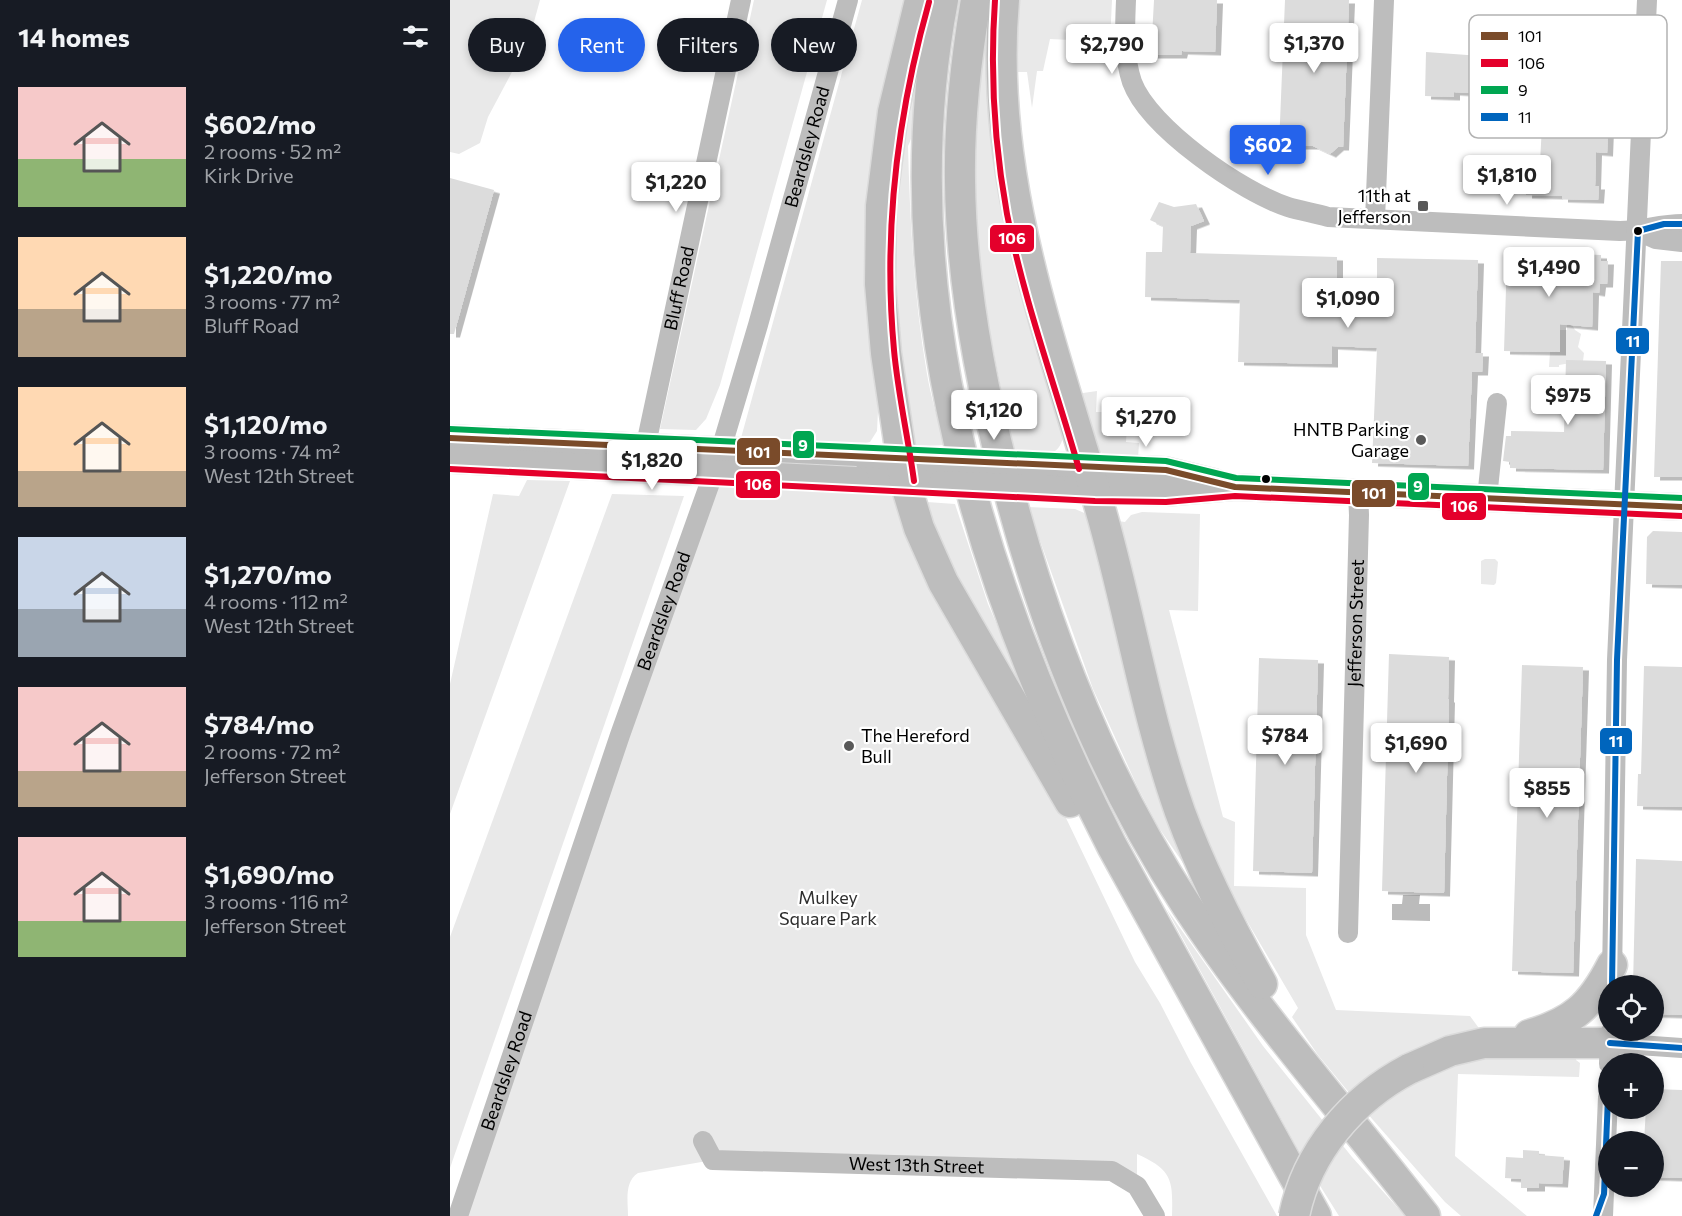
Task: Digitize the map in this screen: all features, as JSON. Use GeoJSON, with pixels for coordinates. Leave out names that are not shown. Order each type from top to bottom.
{"type":"FeatureCollection","features":[{"type":"Feature","properties":{"kind":"highway"},"geometry":{"type":"LineString","coordinates":[[920,0],[893,111],[881,206],[880,284],[886,353],[904,470],[920,528],[956,608],[1106,863],[1211,1026]]}},
{"type":"Feature","properties":{"kind":"highway"},"geometry":{"type":"LineString","coordinates":[[943,0],[934,53],[927,134],[926,206],[931,285],[954,417],[1004,597],[1054,727],[1112,846],[1211,1026],[1310,1215]]}},
{"type":"Feature","properties":{"kind":"highway"},"geometry":{"type":"LineString","coordinates":[[976,0],[966,69],[960,143],[966,275],[982,381],[997,447],[1032,573],[1050,625],[1103,754],[1150,845],[1186,905],[1216,949],[1425,1216]]}},
{"type":"Feature","properties":{"kind":"highway"},"geometry":{"type":"LineString","coordinates":[[1004,0],[1002,74],[1005,132],[1023,242],[1045,325],[1092,479],[1147,697],[1180,810],[1197,856],[1226,917],[1307,1067]]}},
{"type":"Feature","properties":{"kind":"highway"},"geometry":{"type":"LineString","coordinates":[[1310,1215],[1306,1176],[1335,1129],[1371,1092],[1409,1069],[1450,1051],[1522,1037],[1570,1019],[1598,990]]}},
{"type":"Feature","properties":{"kind":"highway"},"geometry":{"type":"LineString","coordinates":[[1484,1043],[1610,1046]]}},
{"type":"Feature","properties":{"kind":"highway"},"geometry":{"type":"LineString","coordinates":[[1389,1169],[1443,1216]]}},
{"type":"Feature","properties":{"kind":"main road"},"geometry":{"type":"LineString","coordinates":[[450,438],[857,468]]}},
{"type":"Feature","properties":{"kind":"main road"},"geometry":{"type":"LineString","coordinates":[[450,460],[857,468],[1092,479],[1166,471],[1235,486],[1682,507]]}},
{"type":"Feature","properties":{"kind":"street","name":"Bluff Road"},"geometry":{"type":"LineString","coordinates":[[648,435],[741,0]]}},
{"type":"Feature","properties":{"kind":"street","name":"Beardsley Road"},"geometry":{"type":"LineString","coordinates":[[458,1216],[620,735],[717,460],[758,325],[848,0]]}},
{"type":"Feature","properties":{"kind":"street"},"geometry":{"type":"LineString","coordinates":[[1126,0],[1124,42],[1132,82],[1149,111],[1165,128],[1213,166],[1286,206],[1328,217],[1638,231],[1664,224],[1682,224]]}},
{"type":"Feature","properties":{"kind":"street"},"geometry":{"type":"LineString","coordinates":[[1374,219],[1384,0]]}},
{"type":"Feature","properties":{"kind":"street"},"geometry":{"type":"LineString","coordinates":[[1646,15],[1647,0]]}},
{"type":"Feature","properties":{"kind":"street"},"geometry":{"type":"LineString","coordinates":[[1612,975],[1617,660],[1642,138]]}},
{"type":"Feature","properties":{"kind":"street"},"geometry":{"type":"LineString","coordinates":[[1638,231],[1656,239],[1682,242]]}},
{"type":"Feature","properties":{"kind":"street"},"geometry":{"type":"LineString","coordinates":[[1487,498],[1497,403]]}},
{"type":"Feature","properties":{"kind":"street"},"geometry":{"type":"LineString","coordinates":[[450,448],[717,460]]}},
{"type":"Feature","properties":{"kind":"street","name":"Jefferson Street"},"geometry":{"type":"LineString","coordinates":[[1348,933],[1358,492]]}},
{"type":"Feature","properties":{"kind":"street"},"geometry":{"type":"LineString","coordinates":[[1610,1046],[1682,1048]]}},
{"type":"Feature","properties":{"kind":"street","name":"West 13th Street"},"geometry":{"type":"LineString","coordinates":[[703,1141],[713,1160],[1112,1171],[1137,1186],[1155,1216]]}},
{"type":"Feature","properties":{"kind":"street"},"geometry":{"type":"LineString","coordinates":[[1596,1216],[1603,1197]]}},
{"type":"Feature","properties":{"kind":"street"},"geometry":{"type":"LineString","coordinates":[[1603,1216],[1604,1197]]}},
{"type":"Feature","properties":{"kind":"green space"},"geometry":{"type":"Polygon","coordinates":[[[450,0],[540,0],[535,18],[468,18],[468,72],[512,72],[488,117],[480,143],[459,154],[450,152],[450,0]]]}},
{"type":"Feature","properties":{"kind":"green space"},"geometry":{"type":"Polygon","coordinates":[[[754,0],[827,0],[822,18],[771,18],[771,72],[807,72],[720,385],[706,419],[696,430],[660,429],[738,72],[759,72],[759,18],[750,18],[754,0]]]}},
{"type":"Feature","properties":{"kind":"green space"},"geometry":{"type":"Polygon","coordinates":[[[862,0],[914,0],[870,282],[878,411],[877,431],[870,442],[862,444],[741,438],[842,72],[857,72],[857,18],[862,0]]]}},
{"type":"Feature","properties":{"kind":"green space"},"geometry":{"type":"Polygon","coordinates":[[[987,0],[1064,433],[1057,449],[1046,455],[1014,452],[993,350],[982,281],[975,212],[974,158],[987,0]]]}},
{"type":"Feature","properties":{"kind":"green space"},"geometry":{"type":"Polygon","coordinates":[[[1020,0],[1112,0],[1110,42],[1050,39],[1043,71],[1037,71],[1032,108],[1027,72],[1018,72],[1016,57],[1020,0]]]}},
{"type":"Feature","properties":{"kind":"green space"},"geometry":{"type":"Polygon","coordinates":[[[915,63],[915,117],[908,146],[913,260],[927,374],[944,445],[916,447],[911,441],[896,361],[894,215],[915,63]]]}},
{"type":"Feature","properties":{"kind":"green space"},"geometry":{"type":"Polygon","coordinates":[[[1571,323],[1581,334],[1578,347],[1584,353],[1583,361],[1549,367],[1550,352],[1555,352],[1560,330],[1567,330],[1567,325],[1571,323]]]}},
{"type":"Feature","properties":{"kind":"green space"},"geometry":{"type":"Polygon","coordinates":[[[1097,391],[1096,412],[1109,412],[1109,426],[1127,427],[1126,442],[1139,443],[1138,459],[1108,456],[1098,451],[1076,394],[1097,391]]]}},
{"type":"Feature","properties":{"kind":"green space","name":"Mulkey Square Park"},"geometry":{"type":"Polygon","coordinates":[[[706,472],[905,482],[1135,962],[1160,1003],[1277,1216],[1172,1216],[1172,1193],[1168,1177],[1157,1165],[1137,1154],[1137,1186],[1112,1171],[713,1160],[638,1173],[629,1187],[628,1216],[456,1216],[706,472]]]}},
{"type":"Feature","properties":{"kind":"green space"},"geometry":{"type":"Polygon","coordinates":[[[527,480],[570,481],[450,814],[450,684],[493,494],[519,496],[527,480]]]}},
{"type":"Feature","properties":{"kind":"green space"},"geometry":{"type":"Polygon","coordinates":[[[612,494],[684,496],[450,1168],[450,937],[612,494]]]}},
{"type":"Feature","properties":{"kind":"green space"},"geometry":{"type":"Polygon","coordinates":[[[927,502],[955,504],[988,604],[1051,750],[976,626],[942,548],[927,502]]]}},
{"type":"Feature","properties":{"kind":"green space"},"geometry":{"type":"Polygon","coordinates":[[[1028,507],[1075,509],[1089,515],[1192,876],[1159,828],[1138,788],[1093,689],[1028,507]]]}},
{"type":"Feature","properties":{"kind":"green space"},"geometry":{"type":"Polygon","coordinates":[[[1142,512],[1200,514],[1198,611],[1169,610],[1223,817],[1235,822],[1234,886],[1306,888],[1306,935],[1336,1010],[1470,1016],[1481,1031],[1351,1095],[1318,1055],[1292,1017],[1298,1008],[1224,882],[1183,794],[1118,521],[1125,522],[1131,515],[1142,512]]]}},
{"type":"Feature","properties":{"kind":"green space"},"geometry":{"type":"Polygon","coordinates":[[[1495,559],[1498,562],[1494,585],[1481,584],[1481,561],[1495,559]]]}},
{"type":"Feature","properties":{"kind":"green space"},"geometry":{"type":"Polygon","coordinates":[[[1166,908],[1263,1046],[1352,1157],[1405,1216],[1339,1216],[1302,1157],[1166,908]]]}},
{"type":"Feature","properties":{"kind":"green space"},"geometry":{"type":"Polygon","coordinates":[[[1577,1048],[1576,1060],[1580,1063],[1579,1077],[1458,1074],[1455,1156],[1527,1216],[1461,1216],[1445,1202],[1366,1112],[1439,1060],[1577,1048]]]}},
{"type":"Feature","properties":{"kind":"shaded area"},"geometry":{"type":"Polygon","coordinates":[[[1253,129],[1253,138],[1268,138],[1268,147],[1274,150],[1269,160],[1236,141],[1245,130],[1253,129]]]}},
{"type":"Feature","properties":{"kind":"shaded area"},"geometry":{"type":"Polygon","coordinates":[[[1403,895],[1420,895],[1419,904],[1430,904],[1430,921],[1392,920],[1392,904],[1402,904],[1403,895]]]}},
{"type":"Feature","properties":{"kind":"building"},"geometry":{"type":"Polygon","coordinates":[[[1154,0],[1217,0],[1215,52],[1182,51],[1181,55],[1151,55],[1154,0]]]}},
{"type":"Feature","properties":{"kind":"building"},"geometry":{"type":"Polygon","coordinates":[[[1285,0],[1349,0],[1343,147],[1338,147],[1330,154],[1313,146],[1279,146],[1285,0]]]}},
{"type":"Feature","properties":{"kind":"building"},"geometry":{"type":"Polygon","coordinates":[[[1426,52],[1469,55],[1469,93],[1454,92],[1454,97],[1425,96],[1426,52]]]}},
{"type":"Feature","properties":{"kind":"building"},"geometry":{"type":"Polygon","coordinates":[[[1541,138],[1608,138],[1607,153],[1596,152],[1595,186],[1599,186],[1598,200],[1526,195],[1527,162],[1540,163],[1541,138]]]}},
{"type":"Feature","properties":{"kind":"building"},"geometry":{"type":"Polygon","coordinates":[[[450,178],[494,190],[454,334],[450,334],[450,178]]]}},
{"type":"Feature","properties":{"kind":"building"},"geometry":{"type":"Polygon","coordinates":[[[1159,202],[1174,207],[1196,204],[1204,221],[1191,226],[1190,253],[1337,257],[1337,278],[1377,280],[1377,258],[1478,260],[1475,353],[1483,353],[1482,372],[1472,372],[1468,466],[1372,463],[1377,348],[1332,346],[1332,364],[1238,362],[1240,300],[1145,297],[1146,252],[1162,252],[1163,226],[1150,220],[1159,202]]]}},
{"type":"Feature","properties":{"kind":"building"},"geometry":{"type":"Polygon","coordinates":[[[1520,252],[1601,255],[1601,261],[1608,261],[1607,284],[1600,284],[1599,293],[1593,292],[1592,327],[1560,324],[1560,352],[1504,351],[1507,257],[1520,258],[1520,252]]]}},
{"type":"Feature","properties":{"kind":"building"},"geometry":{"type":"Polygon","coordinates":[[[1661,261],[1682,261],[1682,477],[1654,477],[1661,261]]]}},
{"type":"Feature","properties":{"kind":"building"},"geometry":{"type":"Polygon","coordinates":[[[1566,360],[1606,361],[1603,470],[1510,468],[1510,462],[1503,461],[1506,436],[1511,436],[1511,431],[1564,432],[1566,360]]]}},
{"type":"Feature","properties":{"kind":"building"},"geometry":{"type":"Polygon","coordinates":[[[1653,531],[1682,532],[1682,585],[1646,584],[1647,537],[1653,531]]]}},
{"type":"Feature","properties":{"kind":"building"},"geometry":{"type":"Polygon","coordinates":[[[1389,654],[1449,657],[1444,893],[1382,891],[1389,654]]]}},
{"type":"Feature","properties":{"kind":"building"},"geometry":{"type":"Polygon","coordinates":[[[1259,658],[1318,660],[1312,873],[1253,871],[1259,658]]]}},
{"type":"Feature","properties":{"kind":"building"},"geometry":{"type":"Polygon","coordinates":[[[1522,665],[1583,667],[1573,973],[1512,971],[1522,665]]]}},
{"type":"Feature","properties":{"kind":"building"},"geometry":{"type":"Polygon","coordinates":[[[1644,666],[1682,667],[1682,807],[1637,806],[1638,774],[1641,774],[1644,666]]]}},
{"type":"Feature","properties":{"kind":"building"},"geometry":{"type":"Polygon","coordinates":[[[1636,859],[1682,861],[1682,1015],[1664,1014],[1664,975],[1633,975],[1636,859]]]}},
{"type":"Feature","properties":{"kind":"building"},"geometry":{"type":"Polygon","coordinates":[[[1664,1089],[1682,1090],[1682,1178],[1664,1177],[1664,1131],[1645,1131],[1645,1119],[1664,1119],[1664,1089]]]}},
{"type":"Feature","properties":{"kind":"building"},"geometry":{"type":"Polygon","coordinates":[[[1523,1150],[1539,1151],[1539,1155],[1564,1157],[1562,1184],[1539,1183],[1539,1188],[1521,1188],[1521,1179],[1505,1178],[1506,1157],[1523,1158],[1523,1150]]]}},
{"type":"Feature","properties":{"kind":"transit line","name":"106"},"geometry":{"type":"LineString","coordinates":[[995,0],[994,107],[1007,214],[1031,311],[1079,469]]}},
{"type":"Feature","properties":{"kind":"transit line","name":"106"},"geometry":{"type":"LineString","coordinates":[[914,481],[894,350],[890,262],[895,174],[901,131],[908,88],[929,2]]}},
{"type":"Feature","properties":{"kind":"transit line","name":"11"},"geometry":{"type":"LineString","coordinates":[[1612,975],[1617,660],[1638,231],[1664,224],[1682,224]]}},
{"type":"Feature","properties":{"kind":"transit line","name":"9"},"geometry":{"type":"LineString","coordinates":[[450,429],[1166,461],[1236,478],[1682,498]]}},
{"type":"Feature","properties":{"kind":"transit line","name":"101"},"geometry":{"type":"LineString","coordinates":[[450,438],[1166,470],[1235,487],[1682,507]]}},
{"type":"Feature","properties":{"kind":"transit line","name":"106"},"geometry":{"type":"LineString","coordinates":[[450,469],[1095,501],[1166,502],[1235,496],[1682,516]]}},
{"type":"Feature","properties":{"kind":"transit line","name":"11"},"geometry":{"type":"LineString","coordinates":[[1610,1043],[1682,1048]]}},
{"type":"Feature","properties":{"kind":"transit line","name":"11"},"geometry":{"type":"LineString","coordinates":[[1596,1216],[1604,1194],[1607,1119]]}},
{"type":"Feature","properties":{"kind":"place","name":"11th at Jefferson"},"geometry":{"type":"Point","coordinates":[1423,206]}},
{"type":"Feature","properties":{"kind":"place","name":"HNTB Parking Garage"},"geometry":{"type":"Point","coordinates":[1421,440]}},
{"type":"Feature","properties":{"kind":"place","name":"The Hereford Bull"},"geometry":{"type":"Point","coordinates":[849,746]}}]}
